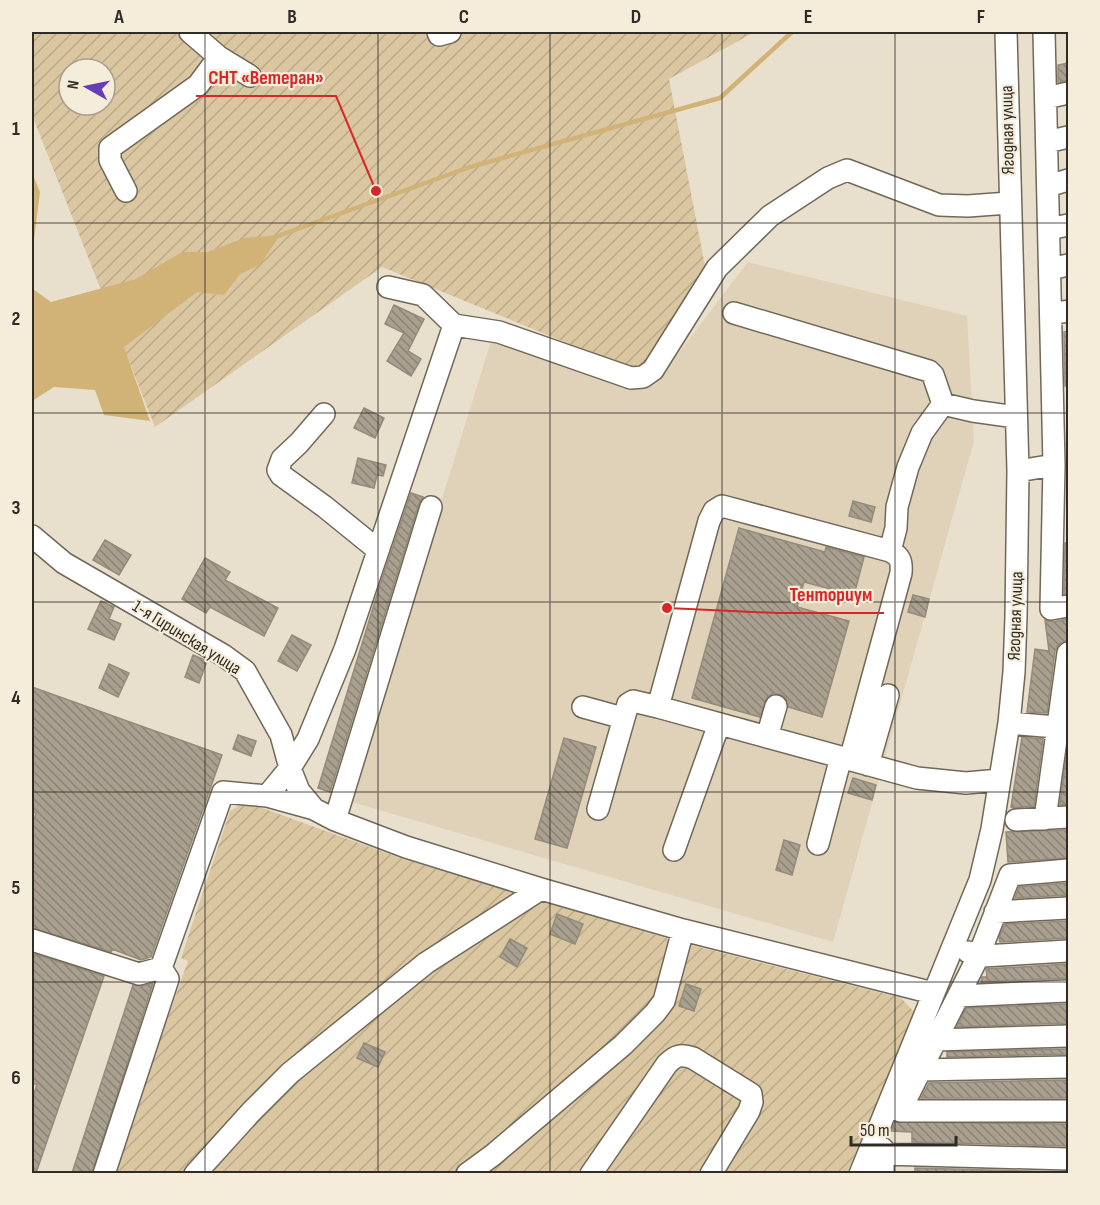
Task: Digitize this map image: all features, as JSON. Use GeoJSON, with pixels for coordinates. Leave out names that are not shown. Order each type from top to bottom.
{"type":"FeatureCollection","features":[{"type":"Feature","properties":{"kind":"street"},"geometry":{"type":"LineString","coordinates":[[190,32],[219,57],[250,76]]}},
{"type":"Feature","properties":{"kind":"street"},"geometry":{"type":"LineString","coordinates":[[438,32],[439,35],[450,32]]}},
{"type":"Feature","properties":{"kind":"street","name":"Ягодная улица"},"geometry":{"type":"LineString","coordinates":[[860,1173],[880,1156],[933,993],[980,880],[992,829],[1009,723],[1016,616],[1018,471],[1005,32]]}},
{"type":"Feature","properties":{"kind":"street"},"geometry":{"type":"LineString","coordinates":[[1044,32],[1048,186],[1059,227],[1061,522],[1060,566],[1051,609],[1068,606]]}},
{"type":"Feature","properties":{"kind":"street"},"geometry":{"type":"LineString","coordinates":[[126,191],[111,160],[110,148],[198,85],[219,57]]}},
{"type":"Feature","properties":{"kind":"street"},"geometry":{"type":"LineString","coordinates":[[1046,98],[1068,93]]}},
{"type":"Feature","properties":{"kind":"street"},"geometry":{"type":"LineString","coordinates":[[1047,142],[1068,137]]}},
{"type":"Feature","properties":{"kind":"street"},"geometry":{"type":"LineString","coordinates":[[388,287],[423,295],[454,325],[499,332],[631,378],[643,377],[653,370],[717,268],[770,216],[828,177],[847,170],[939,204],[968,206],[1009,203]]}},
{"type":"Feature","properties":{"kind":"street"},"geometry":{"type":"LineString","coordinates":[[1048,186],[1068,180]]}},
{"type":"Feature","properties":{"kind":"street"},"geometry":{"type":"LineString","coordinates":[[734,313],[929,371],[933,375],[943,404]]}},
{"type":"Feature","properties":{"kind":"street"},"geometry":{"type":"LineString","coordinates":[[267,796],[290,768],[308,739],[345,649],[454,325]]}},
{"type":"Feature","properties":{"kind":"street"},"geometry":{"type":"LineString","coordinates":[[943,404],[1016,417]]}},
{"type":"Feature","properties":{"kind":"street"},"geometry":{"type":"LineString","coordinates":[[890,551],[896,528],[897,507],[908,467],[922,433],[943,404]]}},
{"type":"Feature","properties":{"kind":"street"},"geometry":{"type":"LineString","coordinates":[[324,414],[282,459],[278,470],[378,550]]}},
{"type":"Feature","properties":{"kind":"street"},"geometry":{"type":"LineString","coordinates":[[1018,471],[1059,475]]}},
{"type":"Feature","properties":{"kind":"street"},"geometry":{"type":"LineString","coordinates":[[658,707],[709,521],[714,511],[722,506],[733,508],[890,551],[898,555],[902,563],[901,573],[853,761]]}},
{"type":"Feature","properties":{"kind":"street"},"geometry":{"type":"LineString","coordinates":[[335,820],[431,507]]}},
{"type":"Feature","properties":{"kind":"street","name":"1-я Гиринская улица"},"geometry":{"type":"LineString","coordinates":[[32,536],[64,563],[222,655],[245,671],[281,735],[299,791],[314,809]]}},
{"type":"Feature","properties":{"kind":"street"},"geometry":{"type":"LineString","coordinates":[[1045,819],[1060,773],[1068,653]]}},
{"type":"Feature","properties":{"kind":"street"},"geometry":{"type":"LineString","coordinates":[[818,844],[853,761],[888,695]]}},
{"type":"Feature","properties":{"kind":"street"},"geometry":{"type":"LineString","coordinates":[[598,809],[623,718],[628,704],[633,701],[916,778],[966,783],[1000,780]]}},
{"type":"Feature","properties":{"kind":"street"},"geometry":{"type":"LineString","coordinates":[[767,737],[776,706]]}},
{"type":"Feature","properties":{"kind":"street"},"geometry":{"type":"LineString","coordinates":[[583,707],[623,718]]}},
{"type":"Feature","properties":{"kind":"street"},"geometry":{"type":"LineString","coordinates":[[1009,723],[1063,728]]}},
{"type":"Feature","properties":{"kind":"street"},"geometry":{"type":"LineString","coordinates":[[674,850],[719,724]]}},
{"type":"Feature","properties":{"kind":"street"},"geometry":{"type":"LineString","coordinates":[[161,968],[223,792],[267,796],[314,809],[335,820],[406,847],[541,889],[683,930],[933,993]]}},
{"type":"Feature","properties":{"kind":"street"},"geometry":{"type":"LineString","coordinates":[[1016,820],[1068,817]]}},
{"type":"Feature","properties":{"kind":"street"},"geometry":{"type":"LineString","coordinates":[[1068,870],[1010,875],[979,955],[900,1111],[1068,1111]]}},
{"type":"Feature","properties":{"kind":"street"},"geometry":{"type":"LineString","coordinates":[[195,1173],[290,1072],[426,963],[541,889]]}},
{"type":"Feature","properties":{"kind":"street"},"geometry":{"type":"LineString","coordinates":[[995,912],[1068,908]]}},
{"type":"Feature","properties":{"kind":"street"},"geometry":{"type":"LineString","coordinates":[[467,1173],[493,1155],[623,1045],[655,1013],[664,1001],[683,930]]}},
{"type":"Feature","properties":{"kind":"street"},"geometry":{"type":"LineString","coordinates":[[32,940],[139,974],[161,968]]}},
{"type":"Feature","properties":{"kind":"street"},"geometry":{"type":"LineString","coordinates":[[954,947],[979,955],[1068,951]]}},
{"type":"Feature","properties":{"kind":"street"},"geometry":{"type":"LineString","coordinates":[[104,1173],[168,979],[161,968]]}},
{"type":"Feature","properties":{"kind":"street"},"geometry":{"type":"LineString","coordinates":[[958,996],[1068,991]]}},
{"type":"Feature","properties":{"kind":"street"},"geometry":{"type":"LineString","coordinates":[[936,1040],[1068,1036]]}},
{"type":"Feature","properties":{"kind":"street"},"geometry":{"type":"LineString","coordinates":[[591,1173],[667,1064],[674,1057],[682,1055],[693,1058],[751,1094],[752,1102],[749,1111],[711,1173]]}},
{"type":"Feature","properties":{"kind":"street"},"geometry":{"type":"LineString","coordinates":[[921,1070],[1068,1067]]}},
{"type":"Feature","properties":{"kind":"street"},"geometry":{"type":"LineString","coordinates":[[880,1156],[1068,1159]]}},
{"type":"Feature","properties":{"kind":"shaded area"},"geometry":{"type":"Polygon","coordinates":[[[32,32],[750,32],[751,34],[669,79],[705,266],[640,373],[382,267],[155,427],[32,115],[32,32]]]}},
{"type":"Feature","properties":{"kind":"shaded area"},"geometry":{"type":"Polygon","coordinates":[[[32,173],[40,192],[32,255],[32,173]]]}},
{"type":"Feature","properties":{"kind":"shaded area"},"geometry":{"type":"Polygon","coordinates":[[[280,235],[260,265],[240,274],[224,295],[197,292],[124,347],[150,421],[104,415],[95,390],[54,387],[32,401],[32,281],[33,289],[51,302],[136,279],[182,252],[208,252],[244,238],[280,235]]]}},
{"type":"Feature","properties":{"kind":"shaded area"},"geometry":{"type":"Polygon","coordinates":[[[748,262],[967,316],[974,441],[833,942],[348,801],[492,338],[631,387],[658,380],[748,262]]]}},
{"type":"Feature","properties":{"kind":"shaded area"},"geometry":{"type":"Polygon","coordinates":[[[246,802],[400,858],[679,942],[901,998],[916,1014],[847,1173],[112,1174],[188,961],[181,958],[230,811],[246,802]]]}},
{"type":"Feature","properties":{"kind":"building"},"geometry":{"type":"Polygon","coordinates":[[[1068,63],[1068,81],[1058,82],[1058,65],[1068,63]]]}},
{"type":"Feature","properties":{"kind":"building"},"geometry":{"type":"Polygon","coordinates":[[[394,305],[424,319],[408,351],[421,359],[411,376],[387,361],[404,333],[385,324],[394,305]]]}},
{"type":"Feature","properties":{"kind":"building"},"geometry":{"type":"Polygon","coordinates":[[[1068,331],[1068,385],[1065,386],[1064,332],[1068,331]]]}},
{"type":"Feature","properties":{"kind":"building"},"geometry":{"type":"Polygon","coordinates":[[[364,408],[384,418],[375,438],[354,428],[364,408]]]}},
{"type":"Feature","properties":{"kind":"building"},"geometry":{"type":"Polygon","coordinates":[[[358,458],[386,465],[383,476],[377,475],[374,488],[352,483],[358,458]]]}},
{"type":"Feature","properties":{"kind":"building"},"geometry":{"type":"Polygon","coordinates":[[[411,493],[423,497],[419,503],[330,792],[318,788],[380,585],[411,493]]]}},
{"type":"Feature","properties":{"kind":"building"},"geometry":{"type":"Polygon","coordinates":[[[853,501],[875,507],[871,522],[849,516],[853,501]]]}},
{"type":"Feature","properties":{"kind":"building"},"geometry":{"type":"Polygon","coordinates":[[[739,528],[825,552],[826,547],[864,557],[854,595],[804,582],[797,607],[849,621],[822,717],[788,707],[786,698],[779,694],[767,697],[760,717],[692,698],[739,528]]]}},
{"type":"Feature","properties":{"kind":"building"},"geometry":{"type":"Polygon","coordinates":[[[105,540],[131,555],[119,575],[93,560],[105,540]]]}},
{"type":"Feature","properties":{"kind":"building"},"geometry":{"type":"Polygon","coordinates":[[[1068,542],[1068,594],[1064,594],[1065,543],[1068,542]]]}},
{"type":"Feature","properties":{"kind":"building"},"geometry":{"type":"Polygon","coordinates":[[[205,558],[230,572],[225,580],[278,608],[264,636],[210,607],[206,613],[182,599],[205,558]]]}},
{"type":"Feature","properties":{"kind":"building"},"geometry":{"type":"Polygon","coordinates":[[[913,595],[929,599],[925,617],[908,612],[913,595]]]}},
{"type":"Feature","properties":{"kind":"building"},"geometry":{"type":"Polygon","coordinates":[[[101,601],[114,607],[109,619],[121,624],[114,640],[88,629],[101,601]]]}},
{"type":"Feature","properties":{"kind":"building"},"geometry":{"type":"Polygon","coordinates":[[[1068,619],[1068,640],[1058,645],[1055,651],[1047,713],[1027,712],[1035,649],[1049,651],[1045,620],[1053,622],[1068,619]]]}},
{"type":"Feature","properties":{"kind":"building"},"geometry":{"type":"Polygon","coordinates":[[[292,635],[311,645],[297,671],[278,661],[292,635]]]}},
{"type":"Feature","properties":{"kind":"building"},"geometry":{"type":"Polygon","coordinates":[[[193,655],[207,661],[199,683],[185,677],[193,655]]]}},
{"type":"Feature","properties":{"kind":"building"},"geometry":{"type":"Polygon","coordinates":[[[109,664],[129,673],[118,697],[99,688],[109,664]]]}},
{"type":"Feature","properties":{"kind":"building"},"geometry":{"type":"Polygon","coordinates":[[[32,687],[222,755],[151,957],[141,960],[112,949],[111,952],[32,928],[32,826],[36,813],[32,812],[32,687]]]}},
{"type":"Feature","properties":{"kind":"building"},"geometry":{"type":"Polygon","coordinates":[[[238,735],[256,741],[251,756],[233,749],[238,735]]]}},
{"type":"Feature","properties":{"kind":"building"},"geometry":{"type":"Polygon","coordinates":[[[1022,737],[1043,739],[1034,806],[1014,808],[1011,807],[1022,737]]]}},
{"type":"Feature","properties":{"kind":"building"},"geometry":{"type":"Polygon","coordinates":[[[564,738],[596,747],[567,848],[535,839],[564,738]]]}},
{"type":"Feature","properties":{"kind":"building"},"geometry":{"type":"Polygon","coordinates":[[[1068,742],[1068,804],[1060,805],[1068,742]]]}},
{"type":"Feature","properties":{"kind":"building"},"geometry":{"type":"Polygon","coordinates":[[[853,778],[876,785],[872,800],[848,793],[853,778]]]}},
{"type":"Feature","properties":{"kind":"building"},"geometry":{"type":"Polygon","coordinates":[[[1068,830],[1068,858],[1008,862],[1006,832],[1068,830]]]}},
{"type":"Feature","properties":{"kind":"building"},"geometry":{"type":"Polygon","coordinates":[[[784,840],[800,845],[792,875],[776,870],[784,840]]]}},
{"type":"Feature","properties":{"kind":"building"},"geometry":{"type":"Polygon","coordinates":[[[1068,883],[1068,895],[1015,898],[1019,887],[1068,883]]]}},
{"type":"Feature","properties":{"kind":"building"},"geometry":{"type":"Polygon","coordinates":[[[557,914],[583,924],[575,944],[550,934],[557,914]]]}},
{"type":"Feature","properties":{"kind":"building"},"geometry":{"type":"Polygon","coordinates":[[[1068,921],[1068,938],[1000,942],[999,937],[1005,924],[1068,921]]]}},
{"type":"Feature","properties":{"kind":"building"},"geometry":{"type":"Polygon","coordinates":[[[510,939],[527,948],[517,967],[500,957],[510,939]]]}},
{"type":"Feature","properties":{"kind":"building"},"geometry":{"type":"Polygon","coordinates":[[[35,954],[104,976],[36,1173],[32,1173],[32,1101],[37,1084],[32,1084],[32,965],[35,954]]]}},
{"type":"Feature","properties":{"kind":"building"},"geometry":{"type":"Polygon","coordinates":[[[1068,964],[1068,978],[981,982],[982,977],[987,977],[986,969],[1068,964]]]}},
{"type":"Feature","properties":{"kind":"building"},"geometry":{"type":"Polygon","coordinates":[[[153,983],[92,1173],[72,1173],[133,985],[142,986],[153,983]]]}},
{"type":"Feature","properties":{"kind":"building"},"geometry":{"type":"Polygon","coordinates":[[[686,984],[701,989],[694,1011],[679,1006],[686,984]]]}},
{"type":"Feature","properties":{"kind":"building"},"geometry":{"type":"Polygon","coordinates":[[[1068,1004],[1068,1023],[957,1027],[966,1008],[1068,1004]]]}},
{"type":"Feature","properties":{"kind":"building"},"geometry":{"type":"Polygon","coordinates":[[[364,1043],[385,1052],[378,1067],[357,1058],[364,1043]]]}},
{"type":"Feature","properties":{"kind":"building"},"geometry":{"type":"Polygon","coordinates":[[[1068,1049],[1068,1054],[947,1057],[947,1052],[1068,1049]]]}},
{"type":"Feature","properties":{"kind":"building"},"geometry":{"type":"Polygon","coordinates":[[[1068,1080],[1068,1098],[921,1098],[929,1083],[1068,1080]]]}},
{"type":"Feature","properties":{"kind":"building"},"geometry":{"type":"Polygon","coordinates":[[[895,1122],[1068,1124],[1068,1146],[912,1142],[912,1132],[891,1131],[895,1122]]]}},
{"type":"Feature","properties":{"kind":"building"},"geometry":{"type":"Polygon","coordinates":[[[915,1168],[1068,1172],[1068,1173],[915,1173],[915,1168]]]}},
{"type":"Feature","properties":{"kind":"waterway"},"geometry":{"type":"LineString","coordinates":[[275,237],[470,167],[720,98],[792,32]]}},
{"type":"Feature","properties":{"kind":"place","name":"СНТ «Ветеран»"},"geometry":{"type":"Point","coordinates":[376,191]}},
{"type":"Feature","properties":{"kind":"place","name":"Тенториум"},"geometry":{"type":"Point","coordinates":[667,608]}}]}
